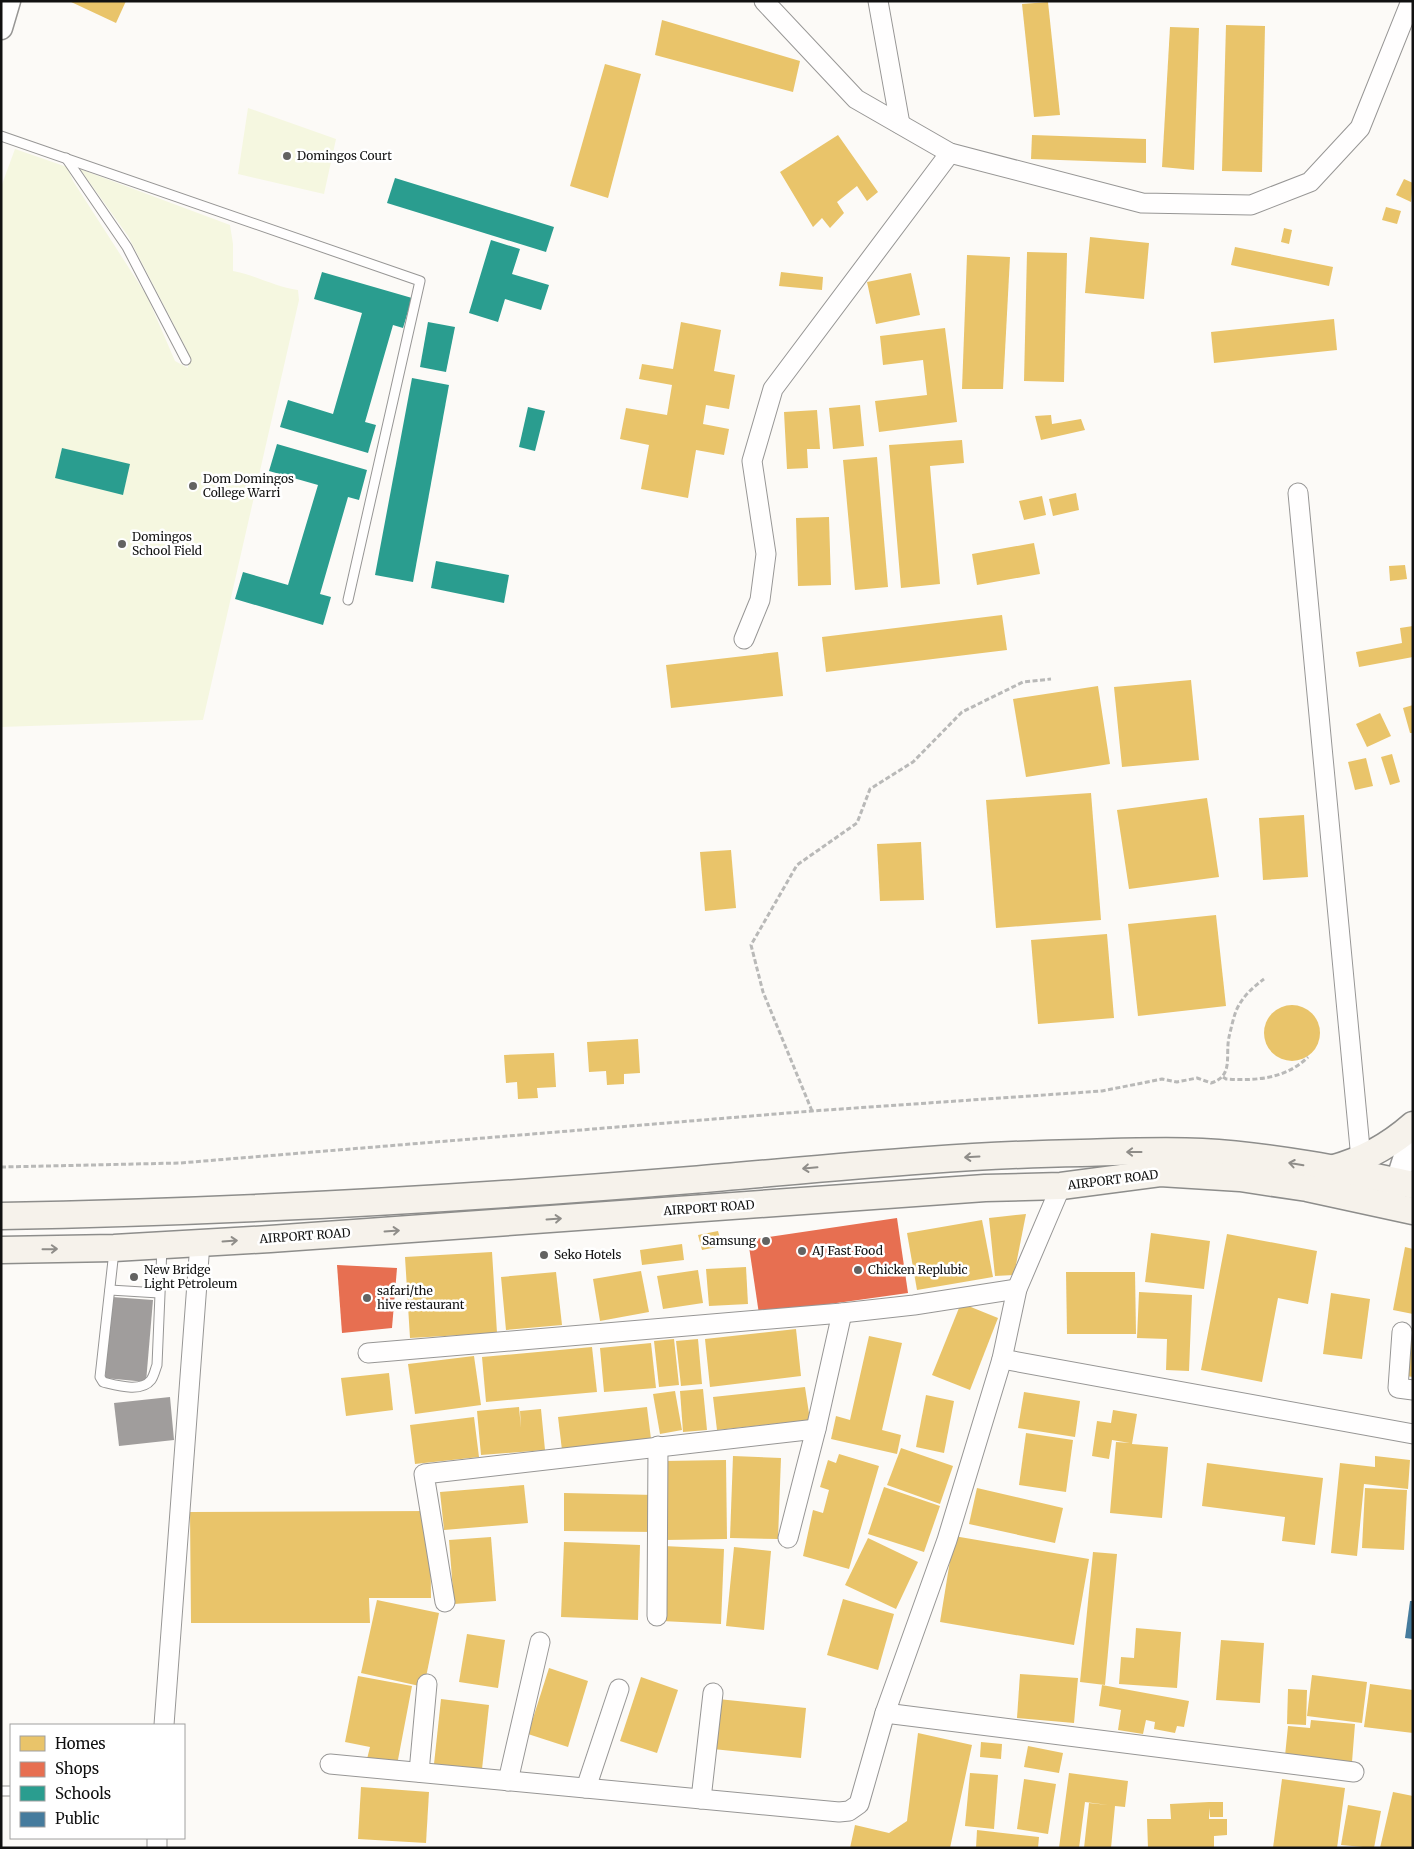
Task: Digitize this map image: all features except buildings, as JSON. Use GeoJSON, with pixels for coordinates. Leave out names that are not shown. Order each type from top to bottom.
{"type":"FeatureCollection","features":[{"type":"Feature","properties":{"kind":"main road"},"geometry":{"type":"LineString","coordinates":[[1331,1169],[1361,1159],[1395,1141],[1413,1125]]}},
{"type":"Feature","properties":{"kind":"main road","name":"AIRPORT ROAD"},"geometry":{"type":"LineString","coordinates":[[5,1216],[110,1214],[473,1196],[691,1180],[884,1162],[1025,1154],[1201,1152],[1262,1158],[1331,1169],[1403,1196]]}},
{"type":"Feature","properties":{"kind":"main road","name":"AIRPORT ROAD"},"geometry":{"type":"LineString","coordinates":[[7,1250],[114,1248],[200,1243],[976,1188],[1061,1186],[1160,1173],[1240,1178],[1307,1188],[1403,1196]]}},
{"type":"Feature","properties":{"kind":"main road"},"geometry":{"type":"LineString","coordinates":[[5,1216],[7,1250]]}},
{"type":"Feature","properties":{"kind":"street"},"geometry":{"type":"LineString","coordinates":[[1,28],[9,1]]}},
{"type":"Feature","properties":{"kind":"street"},"geometry":{"type":"LineString","coordinates":[[764,1],[856,99],[950,153],[1142,203],[1251,205],[1310,182],[1360,128],[1411,1]]}},
{"type":"Feature","properties":{"kind":"street"},"geometry":{"type":"LineString","coordinates":[[878,1],[900,124]]}},
{"type":"Feature","properties":{"kind":"street"},"geometry":{"type":"LineString","coordinates":[[744,639],[760,600],[766,554],[752,461],[773,389],[950,153]]}},
{"type":"Feature","properties":{"kind":"street"},"geometry":{"type":"LineString","coordinates":[[1298,494],[1361,1159]]}},
{"type":"Feature","properties":{"kind":"street"},"geometry":{"type":"LineString","coordinates":[[1403,1196],[1413,1131]]}},
{"type":"Feature","properties":{"kind":"street"},"geometry":{"type":"LineString","coordinates":[[330,1764],[849,1811],[860,1804],[885,1713],[948,1540],[1002,1360],[1017,1288],[1061,1186]]}},
{"type":"Feature","properties":{"kind":"street"},"geometry":{"type":"LineString","coordinates":[[164,1724],[200,1243]]}},
{"type":"Feature","properties":{"kind":"street"},"geometry":{"type":"LineString","coordinates":[[368,1352],[842,1313],[914,1305],[1017,1288]]}},
{"type":"Feature","properties":{"kind":"street"},"geometry":{"type":"LineString","coordinates":[[788,1538],[816,1429],[842,1313]]}},
{"type":"Feature","properties":{"kind":"street"},"geometry":{"type":"LineString","coordinates":[[1402,1332],[1398,1388],[1413,1390]]}},
{"type":"Feature","properties":{"kind":"street"},"geometry":{"type":"LineString","coordinates":[[1002,1360],[1413,1434]]}},
{"type":"Feature","properties":{"kind":"street"},"geometry":{"type":"LineString","coordinates":[[445,1602],[424,1474],[816,1429]]}},
{"type":"Feature","properties":{"kind":"street"},"geometry":{"type":"LineString","coordinates":[[657,1616],[658,1446]]}},
{"type":"Feature","properties":{"kind":"street"},"geometry":{"type":"LineString","coordinates":[[508,1781],[540,1642]]}},
{"type":"Feature","properties":{"kind":"street"},"geometry":{"type":"LineString","coordinates":[[418,1772],[427,1684]]}},
{"type":"Feature","properties":{"kind":"street"},"geometry":{"type":"LineString","coordinates":[[586,1788],[619,1689]]}},
{"type":"Feature","properties":{"kind":"street"},"geometry":{"type":"LineString","coordinates":[[701,1799],[713,1693]]}},
{"type":"Feature","properties":{"kind":"street"},"geometry":{"type":"LineString","coordinates":[[885,1713],[1354,1772]]}},
{"type":"Feature","properties":{"kind":"lane"},"geometry":{"type":"LineString","coordinates":[[1,136],[420,282],[348,600]]}},
{"type":"Feature","properties":{"kind":"lane"},"geometry":{"type":"LineString","coordinates":[[66,158],[127,247],[186,360]]}},
{"type":"Feature","properties":{"kind":"lane"},"geometry":{"type":"LineString","coordinates":[[114,1248],[100,1377],[103,1382],[119,1386],[141,1387],[150,1381],[157,1365],[162,1245]]}},
{"type":"Feature","properties":{"kind":"lane"},"geometry":{"type":"LineString","coordinates":[[110,1290],[159,1294]]}},
{"type":"Feature","properties":{"kind":"path"},"geometry":{"type":"LineString","coordinates":[[812,1111],[763,992],[751,944],[797,864],[857,822],[870,789],[914,762],[962,712],[1023,682],[1051,680]]}},
{"type":"Feature","properties":{"kind":"path"},"geometry":{"type":"LineString","coordinates":[[1,1167],[180,1163],[812,1111],[1102,1091],[1108,1088],[1121,1088],[1162,1079],[1177,1082],[1197,1078],[1211,1083],[1223,1077],[1228,1065],[1229,1037],[1236,1012],[1247,994],[1264,979]]}},
{"type":"Feature","properties":{"kind":"path"},"geometry":{"type":"LineString","coordinates":[[1223,1077],[1226,1079],[1253,1080],[1277,1076],[1308,1057]]}},
{"type":"Feature","properties":{"kind":"green space","name":"Domingos Court"},"geometry":{"type":"Polygon","coordinates":[[[248,108],[336,139],[324,194],[238,174],[248,108]]]}},
{"type":"Feature","properties":{"kind":"green space","name":"Domingos School Field"},"geometry":{"type":"Polygon","coordinates":[[[15,149],[67,167],[73,181],[147,296],[175,361],[188,368],[188,352],[128,236],[80,169],[230,225],[233,244],[233,271],[298,290],[299,300],[203,720],[1,727],[1,187],[15,149]]]}},
{"type":"Feature","properties":{"kind":"place","name":"Domingos Court"},"geometry":{"type":"Point","coordinates":[287,156]}},
{"type":"Feature","properties":{"kind":"place","name":"Dom Domingos College Warri"},"geometry":{"type":"Point","coordinates":[193,486]}},
{"type":"Feature","properties":{"kind":"place","name":"Domingos School Field"},"geometry":{"type":"Point","coordinates":[122,544]}},
{"type":"Feature","properties":{"kind":"place","name":"Samsung"},"geometry":{"type":"Point","coordinates":[766,1241]}},
{"type":"Feature","properties":{"kind":"place","name":"AJ Fast Food"},"geometry":{"type":"Point","coordinates":[802,1251]}},
{"type":"Feature","properties":{"kind":"place","name":"Seko Hotels"},"geometry":{"type":"Point","coordinates":[544,1255]}},
{"type":"Feature","properties":{"kind":"place","name":"Chicken Replubic"},"geometry":{"type":"Point","coordinates":[858,1270]}},
{"type":"Feature","properties":{"kind":"place","name":"New Bridge Light Petroleum"},"geometry":{"type":"Point","coordinates":[134,1277]}},
{"type":"Feature","properties":{"kind":"place","name":"safari/the hive restaurant"},"geometry":{"type":"Point","coordinates":[367,1298]}}]}
